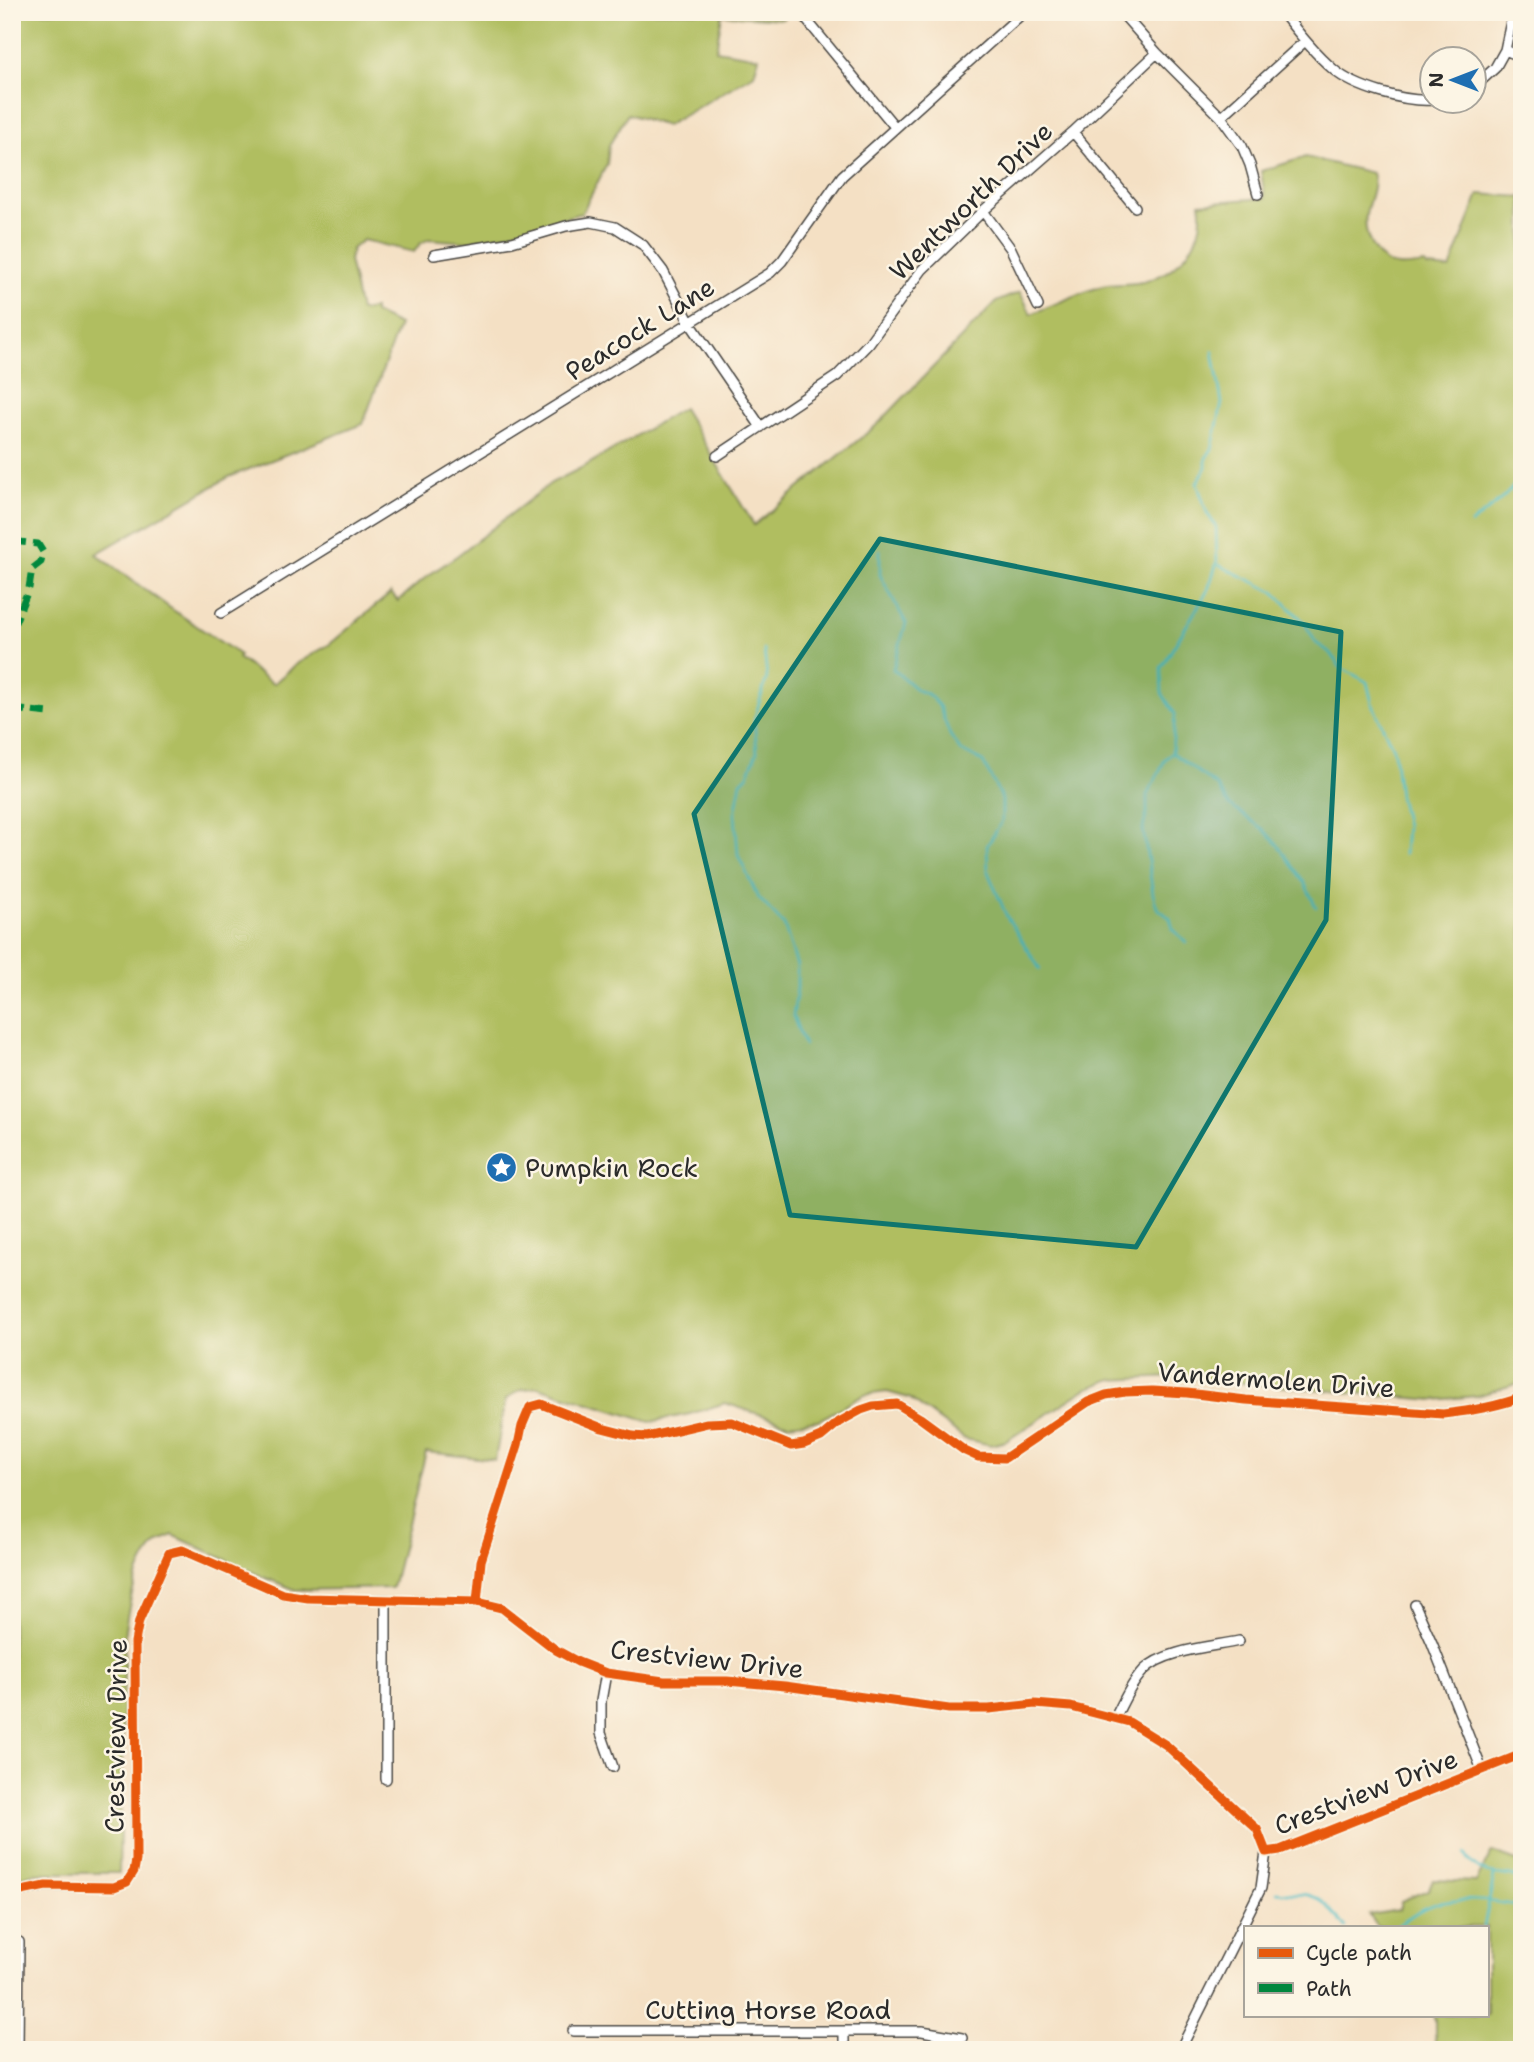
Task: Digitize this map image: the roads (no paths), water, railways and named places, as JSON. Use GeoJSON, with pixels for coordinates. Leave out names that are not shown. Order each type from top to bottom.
{"type":"FeatureCollection","features":[{"type":"Feature","properties":{"kind":"street","name":"Peacock Lane"},"geometry":{"type":"LineString","coordinates":[[220,613],[776,268],[835,184],[1024,12]]}},
{"type":"Feature","properties":{"kind":"street"},"geometry":{"type":"LineString","coordinates":[[1121,12],[1157,53],[1221,117],[1241,146],[1250,165],[1258,194]]}},
{"type":"Feature","properties":{"kind":"street"},"geometry":{"type":"LineString","coordinates":[[1282,12],[1336,72],[1363,86],[1400,97],[1418,99]]}},
{"type":"Feature","properties":{"kind":"street"},"geometry":{"type":"LineString","coordinates":[[1488,75],[1505,50],[1513,12]]}},
{"type":"Feature","properties":{"kind":"street"},"geometry":{"type":"LineString","coordinates":[[805,18],[895,127]]}},
{"type":"Feature","properties":{"kind":"street"},"geometry":{"type":"LineString","coordinates":[[1221,117],[1306,41]]}},
{"type":"Feature","properties":{"kind":"street"},"geometry":{"type":"LineString","coordinates":[[1505,50],[1522,57]]}},
{"type":"Feature","properties":{"kind":"street","name":"Wentworth Drive"},"geometry":{"type":"LineString","coordinates":[[717,456],[837,376],[869,343],[922,271],[1157,53]]}},
{"type":"Feature","properties":{"kind":"street"},"geometry":{"type":"LineString","coordinates":[[1073,132],[1135,207]]}},
{"type":"Feature","properties":{"kind":"street"},"geometry":{"type":"LineString","coordinates":[[984,211],[1011,249],[1038,306]]}},
{"type":"Feature","properties":{"kind":"street"},"geometry":{"type":"LineString","coordinates":[[434,255],[512,242],[566,226],[591,222],[615,228],[643,245],[663,271],[691,323],[761,427]]}},
{"type":"Feature","properties":{"kind":"street","name":"Vandermolen Drive"},"geometry":{"type":"LineString","coordinates":[[477,1602],[481,1561],[522,1426],[530,1407],[541,1404],[633,1436],[647,1437],[707,1423],[732,1422],[791,1446],[821,1437],[839,1422],[861,1410],[897,1404],[965,1451],[978,1457],[1005,1458],[1088,1402],[1125,1392],[1187,1393],[1246,1400],[1443,1414],[1472,1411],[1522,1397]]}},
{"type":"Feature","properties":{"kind":"street","name":"Crestview Drive"},"geometry":{"type":"LineString","coordinates":[[12,1893],[46,1886],[114,1887],[127,1882],[134,1871],[135,1642],[139,1621],[169,1553],[182,1550],[283,1594],[308,1598],[477,1602],[502,1608],[556,1650],[606,1673],[664,1681],[727,1681],[785,1686],[949,1709],[989,1709],[1035,1704],[1071,1707],[1115,1718],[1129,1722],[1166,1745],[1257,1829],[1266,1852],[1280,1850],[1522,1754]]}},
{"type":"Feature","properties":{"kind":"street"},"geometry":{"type":"LineString","coordinates":[[386,1779],[387,1600]]}},
{"type":"Feature","properties":{"kind":"street"},"geometry":{"type":"LineString","coordinates":[[1415,1605],[1482,1770]]}},
{"type":"Feature","properties":{"kind":"street"},"geometry":{"type":"LineString","coordinates":[[1115,1718],[1129,1690],[1145,1668],[1170,1655],[1239,1641]]}},
{"type":"Feature","properties":{"kind":"street"},"geometry":{"type":"LineString","coordinates":[[606,1673],[600,1701],[601,1733],[613,1767]]}},
{"type":"Feature","properties":{"kind":"street"},"geometry":{"type":"LineString","coordinates":[[1180,2050],[1261,1888],[1266,1852]]}},
{"type":"Feature","properties":{"kind":"street"},"geometry":{"type":"LineString","coordinates":[[18,2050],[19,1942]]}},
{"type":"Feature","properties":{"kind":"street","name":"Cutting Horse Road"},"geometry":{"type":"LineString","coordinates":[[573,2031],[922,2031],[962,2038]]}},
{"type":"Feature","properties":{"kind":"street"},"geometry":{"type":"LineString","coordinates":[[844,2032],[844,2050]]}},
{"type":"Feature","properties":{"kind":"waterway"},"geometry":{"type":"LineString","coordinates":[[1213,351],[1222,403],[1212,449],[1197,483],[1207,513],[1216,527],[1217,564],[1274,592],[1304,622],[1316,643],[1331,653],[1340,667],[1367,682],[1372,703],[1394,751],[1399,796],[1406,826],[1404,854]]}},
{"type":"Feature","properties":{"kind":"waterway"},"geometry":{"type":"LineString","coordinates":[[1471,524],[1507,494],[1522,471]]}},
{"type":"Feature","properties":{"kind":"waterway"},"geometry":{"type":"LineString","coordinates":[[880,550],[880,575],[906,623],[893,669],[917,690],[929,695],[939,706],[950,735],[960,750],[983,762],[1002,799],[1002,821],[987,846],[988,872],[1007,917],[1040,969]]}},
{"type":"Feature","properties":{"kind":"waterway"},"geometry":{"type":"LineString","coordinates":[[1186,942],[1173,929],[1170,918],[1157,908],[1143,828],[1147,813],[1147,795],[1165,759],[1172,753],[1175,714],[1162,693],[1161,668],[1208,590],[1216,565]]}},
{"type":"Feature","properties":{"kind":"waterway"},"geometry":{"type":"LineString","coordinates":[[764,650],[767,677],[754,720],[757,752],[748,775],[741,782],[735,814],[738,855],[758,897],[784,925],[797,966],[793,1016],[804,1045]]}},
{"type":"Feature","properties":{"kind":"waterway"},"geometry":{"type":"LineString","coordinates":[[1173,753],[1218,787],[1229,805],[1263,829],[1278,845],[1304,882],[1316,907]]}},
{"type":"Feature","properties":{"kind":"waterway"},"geometry":{"type":"LineString","coordinates":[[1465,1854],[1483,1871],[1522,1878]]}},
{"type":"Feature","properties":{"kind":"waterway"},"geometry":{"type":"LineString","coordinates":[[1484,1926],[1494,1875]]}},
{"type":"Feature","properties":{"kind":"waterway"},"geometry":{"type":"LineString","coordinates":[[1277,1892],[1320,1899],[1345,1926]]}},
{"type":"Feature","properties":{"kind":"waterway"},"geometry":{"type":"LineString","coordinates":[[1397,1926],[1420,1910],[1452,1901],[1475,1900],[1522,1906]]}},
{"type":"Feature","properties":{"kind":"place","name":"Pumpkin Rock"},"geometry":{"type":"Point","coordinates":[502,1168]}}]}
